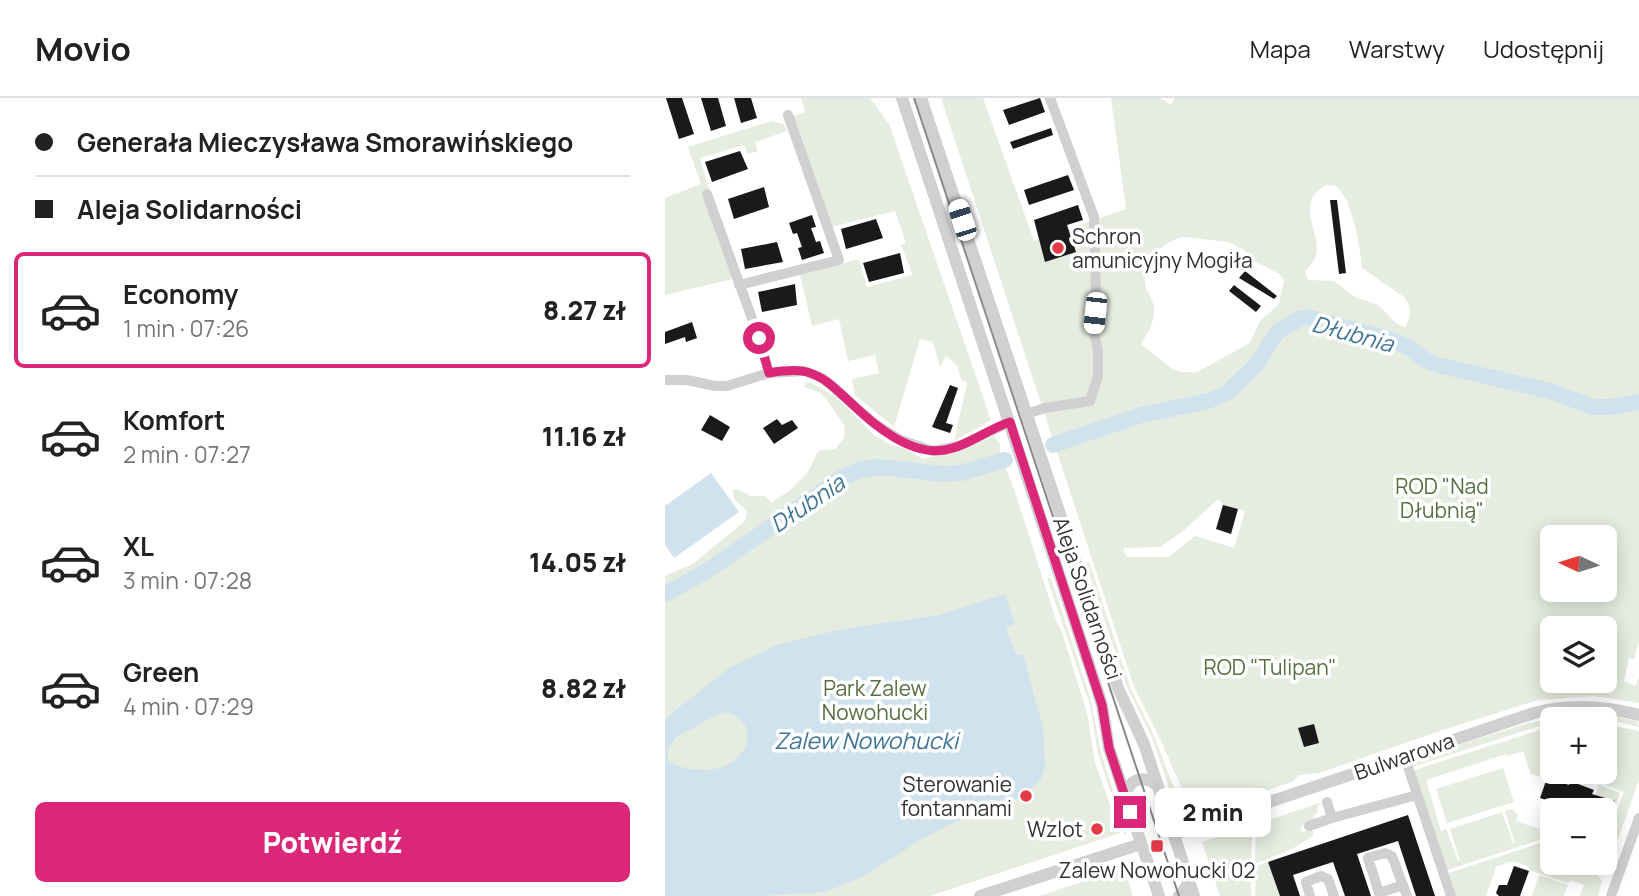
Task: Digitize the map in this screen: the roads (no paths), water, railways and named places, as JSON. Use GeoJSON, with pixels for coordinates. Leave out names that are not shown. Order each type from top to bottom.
{"type":"FeatureCollection","features":[{"type":"Feature","properties":{"kind":"street","name":"Aleja Solidarności"},"geometry":{"type":"LineString","coordinates":[[902,98],[1102,705],[1109,748],[1125,798],[1160,894]]}},
{"type":"Feature","properties":{"kind":"street","name":"Aleja Solidarności"},"geometry":{"type":"LineString","coordinates":[[921,98],[1118,688],[1144,744],[1194,896]]}},
{"type":"Feature","properties":{"kind":"street"},"geometry":{"type":"LineString","coordinates":[[1026,414],[1090,401],[1098,376],[1098,350],[1093,329],[1097,296],[1094,217],[1050,98]]}},
{"type":"Feature","properties":{"kind":"street"},"geometry":{"type":"LineString","coordinates":[[739,285],[839,260],[788,115]]}},
{"type":"Feature","properties":{"kind":"street"},"geometry":{"type":"LineString","coordinates":[[707,194],[769,373]]}},
{"type":"Feature","properties":{"kind":"street"},"geometry":{"type":"LineString","coordinates":[[665,380],[687,380],[727,386],[769,373],[797,370],[824,379],[875,424],[901,440],[923,449],[944,450],[959,446],[1010,422]]}},
{"type":"Feature","properties":{"kind":"street","name":"Bulwarowa"},"geometry":{"type":"LineString","coordinates":[[1174,834],[1403,755],[1547,710],[1587,707],[1639,715]]}},
{"type":"Feature","properties":{"kind":"street"},"geometry":{"type":"LineString","coordinates":[[1403,755],[1451,896]]}},
{"type":"Feature","properties":{"kind":"street"},"geometry":{"type":"LineString","coordinates":[[1125,798],[1128,787],[1136,780],[1145,778],[1157,785]]}},
{"type":"Feature","properties":{"kind":"street"},"geometry":{"type":"LineString","coordinates":[[1309,826],[1417,795]]}},
{"type":"Feature","properties":{"kind":"street"},"geometry":{"type":"LineString","coordinates":[[1327,802],[1332,818]]}},
{"type":"Feature","properties":{"kind":"street"},"geometry":{"type":"LineString","coordinates":[[1611,896],[1639,818]]}},
{"type":"Feature","properties":{"kind":"street"},"geometry":{"type":"LineString","coordinates":[[980,896],[1141,844]]}},
{"type":"Feature","properties":{"kind":"street"},"geometry":{"type":"LineString","coordinates":[[1310,896],[1306,882],[1324,876],[1328,879],[1334,896]]}},
{"type":"Feature","properties":{"kind":"street"},"geometry":{"type":"LineString","coordinates":[[1179,896],[1189,878]]}},
{"type":"Feature","properties":{"kind":"water"},"geometry":{"type":"Polygon","coordinates":[[[711,473],[739,512],[674,558],[665,545],[665,506],[711,473]]]}},
{"type":"Feature","properties":{"kind":"water","name":"Zalew Nowohucki"},"geometry":{"type":"Polygon","coordinates":[[[1005,594],[1015,624],[1006,627],[1016,656],[1023,654],[1043,728],[1045,766],[1036,785],[1017,799],[955,822],[920,840],[866,875],[826,892],[761,896],[665,896],[665,720],[731,667],[777,645],[838,630],[939,615],[1005,594]],[[726,712],[718,714],[675,738],[667,752],[669,761],[681,767],[695,769],[712,769],[726,765],[737,758],[745,748],[748,737],[746,727],[739,718],[726,712]]]}},
{"type":"Feature","properties":{"kind":"waterway","name":"Dłubnia"},"geometry":{"type":"LineString","coordinates":[[1053,445],[1141,415],[1208,401],[1227,393],[1257,364],[1277,332],[1307,317],[1392,340],[1438,365],[1550,391],[1593,407],[1639,402]]}},
{"type":"Feature","properties":{"kind":"waterway","name":"Dłubnia"},"geometry":{"type":"LineString","coordinates":[[665,594],[707,571],[843,477],[860,470],[879,467],[944,474],[961,473],[1005,460]]}},
{"type":"Feature","properties":{"kind":"tram line"},"geometry":{"type":"LineString","coordinates":[[914,98],[1179,896]]}},
{"type":"Feature","properties":{"kind":"place","name":"Schron amunicyjny Mogiła"},"geometry":{"type":"Point","coordinates":[1058,248]}},
{"type":"Feature","properties":{"kind":"place","name":"Sterowanie fontannami"},"geometry":{"type":"Point","coordinates":[1026,796]}},
{"type":"Feature","properties":{"kind":"place","name":"Wzlot"},"geometry":{"type":"Point","coordinates":[1097,829]}},
{"type":"Feature","properties":{"kind":"place","name":"Zalew Nowohucki 02"},"geometry":{"type":"Point","coordinates":[1157,846]}},
{"type":"Feature","properties":{"kind":"park label","name":"ROD \"Nad Dłubnią\""},"geometry":{"type":"Point","coordinates":[1442,498]}},
{"type":"Feature","properties":{"kind":"park label","name":"ROD \"Tulipan\""},"geometry":{"type":"Point","coordinates":[1270,667]}},
{"type":"Feature","properties":{"kind":"park label","name":"Park Zalew Nowohucki"},"geometry":{"type":"Point","coordinates":[875,700]}}]}
